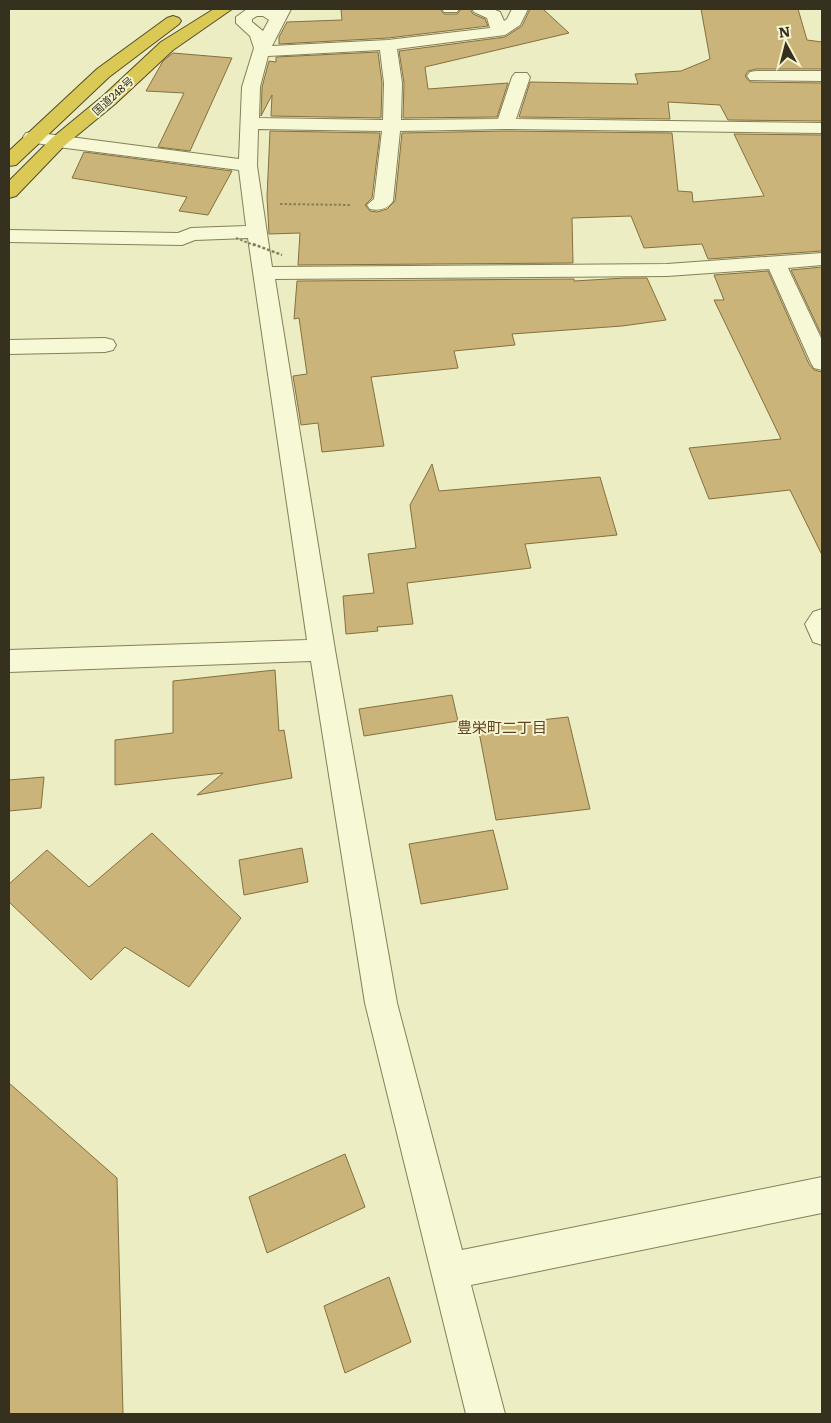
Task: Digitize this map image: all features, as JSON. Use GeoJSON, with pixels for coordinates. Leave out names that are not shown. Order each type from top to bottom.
{"type":"FeatureCollection","features":[{"type":"Feature","properties":{"kind":"highway","name":"国道248号"},"geometry":{"type":"LineString","coordinates":[[9,192],[58,142],[109,100],[166,46],[224,9]]}},
{"type":"Feature","properties":{"kind":"highway","name":"国道248号"},"geometry":{"type":"LineString","coordinates":[[9,161],[32,137],[103,73],[185,12]]}},
{"type":"Feature","properties":{"kind":"street"},"geometry":{"type":"LineString","coordinates":[[480,9],[494,16],[499,32]]}},
{"type":"Feature","properties":{"kind":"street"},"geometry":{"type":"LineString","coordinates":[[261,49],[388,45],[499,32],[514,22],[520,10]]}},
{"type":"Feature","properties":{"kind":"street"},"geometry":{"type":"LineString","coordinates":[[261,49],[257,34],[244,23],[244,17],[255,12],[280,14],[261,49],[251,88],[248,166],[263,273],[322,650],[381,1003],[486,1414]]}},
{"type":"Feature","properties":{"kind":"street"},"geometry":{"type":"LineString","coordinates":[[377,205],[383,201],[392,126],[393,82],[388,45]]}},
{"type":"Feature","properties":{"kind":"street"},"geometry":{"type":"LineString","coordinates":[[756,76],[822,76]]}},
{"type":"Feature","properties":{"kind":"street"},"geometry":{"type":"LineString","coordinates":[[505,124],[522,77]]}},
{"type":"Feature","properties":{"kind":"street"},"geometry":{"type":"LineString","coordinates":[[249,123],[392,126],[505,124],[822,128]]}},
{"type":"Feature","properties":{"kind":"street"},"geometry":{"type":"LineString","coordinates":[[32,137],[248,166]]}},
{"type":"Feature","properties":{"kind":"street"},"geometry":{"type":"LineString","coordinates":[[9,236],[182,238],[191,234],[257,232]]}},
{"type":"Feature","properties":{"kind":"street"},"geometry":{"type":"LineString","coordinates":[[263,273],[667,270],[822,259]]}},
{"type":"Feature","properties":{"kind":"street"},"geometry":{"type":"LineString","coordinates":[[776,263],[822,363]]}},
{"type":"Feature","properties":{"kind":"street"},"geometry":{"type":"LineString","coordinates":[[9,347],[106,345]]}},
{"type":"Feature","properties":{"kind":"street"},"geometry":{"type":"LineString","coordinates":[[822,619],[818,624],[822,635]]}},
{"type":"Feature","properties":{"kind":"street"},"geometry":{"type":"LineString","coordinates":[[9,661],[322,650]]}},
{"type":"Feature","properties":{"kind":"street"},"geometry":{"type":"LineString","coordinates":[[449,1271],[822,1195]]}},
{"type":"Feature","properties":{"kind":"path"},"geometry":{"type":"LineString","coordinates":[[254,204],[377,205]]}},
{"type":"Feature","properties":{"kind":"path"},"geometry":{"type":"LineString","coordinates":[[236,238],[282,255]]}},
{"type":"Feature","properties":{"kind":"building"},"geometry":{"type":"Polygon","coordinates":[[[341,9],[440,9],[444,14],[457,14],[461,9],[470,9],[473,14],[485,19],[488,26],[388,38],[279,44],[279,37],[287,22],[342,20],[341,9]]]}},
{"type":"Feature","properties":{"kind":"building"},"geometry":{"type":"Polygon","coordinates":[[[530,9],[543,9],[569,33],[425,67],[428,89],[508,83],[497,117],[403,118],[404,83],[399,51],[505,37],[522,26],[530,9]]]}},
{"type":"Feature","properties":{"kind":"building"},"geometry":{"type":"Polygon","coordinates":[[[701,9],[798,9],[807,40],[822,42],[822,69],[756,69],[748,71],[745,76],[750,82],[822,83],[822,121],[728,120],[720,105],[668,102],[670,119],[519,117],[530,82],[638,84],[635,74],[681,71],[710,59],[701,9]]]}},
{"type":"Feature","properties":{"kind":"building"},"geometry":{"type":"Polygon","coordinates":[[[378,52],[382,83],[381,118],[271,116],[272,95],[261,116],[262,87],[269,61],[276,62],[276,57],[378,52]]]}},
{"type":"Feature","properties":{"kind":"building"},"geometry":{"type":"Polygon","coordinates":[[[173,53],[232,58],[190,151],[158,147],[184,93],[146,91],[163,61],[173,53]]]}},
{"type":"Feature","properties":{"kind":"building"},"geometry":{"type":"Polygon","coordinates":[[[270,131],[380,133],[372,198],[365,205],[370,211],[377,212],[387,209],[395,201],[402,133],[505,131],[672,133],[678,191],[692,192],[693,202],[764,196],[734,134],[822,135],[822,251],[708,259],[702,244],[644,248],[631,216],[572,218],[573,263],[298,265],[300,233],[269,234],[267,197],[270,131]]]}},
{"type":"Feature","properties":{"kind":"building"},"geometry":{"type":"Polygon","coordinates":[[[84,152],[232,171],[208,215],[179,211],[187,197],[72,178],[84,152]]]}},
{"type":"Feature","properties":{"kind":"building"},"geometry":{"type":"Polygon","coordinates":[[[822,267],[822,336],[791,270],[822,267]]]}},
{"type":"Feature","properties":{"kind":"building"},"geometry":{"type":"Polygon","coordinates":[[[768,271],[809,364],[814,370],[822,372],[822,555],[790,490],[709,499],[689,448],[781,439],[714,300],[724,300],[714,275],[768,271]]]}},
{"type":"Feature","properties":{"kind":"building"},"geometry":{"type":"Polygon","coordinates":[[[647,278],[666,320],[622,326],[512,334],[515,345],[454,351],[458,368],[371,377],[384,446],[322,452],[318,423],[301,425],[293,376],[307,374],[299,318],[294,319],[297,281],[574,279],[574,281],[647,278]]]}},
{"type":"Feature","properties":{"kind":"building"},"geometry":{"type":"Polygon","coordinates":[[[432,464],[439,491],[600,477],[617,535],[525,544],[531,568],[407,583],[413,624],[377,627],[378,631],[346,634],[343,596],[374,593],[368,554],[416,548],[410,505],[432,464]]]}},
{"type":"Feature","properties":{"kind":"building"},"geometry":{"type":"Polygon","coordinates":[[[275,670],[279,731],[284,730],[292,778],[197,795],[223,773],[115,785],[115,740],[173,733],[173,681],[275,670]]]}},
{"type":"Feature","properties":{"kind":"building"},"geometry":{"type":"Polygon","coordinates":[[[452,695],[458,721],[364,736],[359,709],[452,695]]]}},
{"type":"Feature","properties":{"kind":"building"},"geometry":{"type":"Polygon","coordinates":[[[568,717],[590,809],[496,820],[478,727],[568,717]]]}},
{"type":"Feature","properties":{"kind":"building"},"geometry":{"type":"Polygon","coordinates":[[[44,777],[41,808],[9,811],[9,780],[44,777]]]}},
{"type":"Feature","properties":{"kind":"building"},"geometry":{"type":"Polygon","coordinates":[[[493,830],[508,889],[421,904],[409,844],[493,830]]]}},
{"type":"Feature","properties":{"kind":"building"},"geometry":{"type":"Polygon","coordinates":[[[152,833],[241,918],[189,987],[125,947],[91,980],[9,902],[9,884],[47,850],[89,887],[152,833]]]}},
{"type":"Feature","properties":{"kind":"building"},"geometry":{"type":"Polygon","coordinates":[[[302,848],[308,882],[244,895],[239,860],[302,848]]]}},
{"type":"Feature","properties":{"kind":"building"},"geometry":{"type":"Polygon","coordinates":[[[9,1083],[117,1178],[123,1414],[9,1414],[9,1083]]]}},
{"type":"Feature","properties":{"kind":"building"},"geometry":{"type":"Polygon","coordinates":[[[345,1154],[365,1207],[267,1253],[249,1197],[345,1154]]]}},
{"type":"Feature","properties":{"kind":"building"},"geometry":{"type":"Polygon","coordinates":[[[389,1277],[411,1342],[345,1373],[324,1306],[389,1277]]]}},
{"type":"Feature","properties":{"kind":"district","name":"豊栄町二丁目"},"geometry":{"type":"Point","coordinates":[502,728]}}]}
